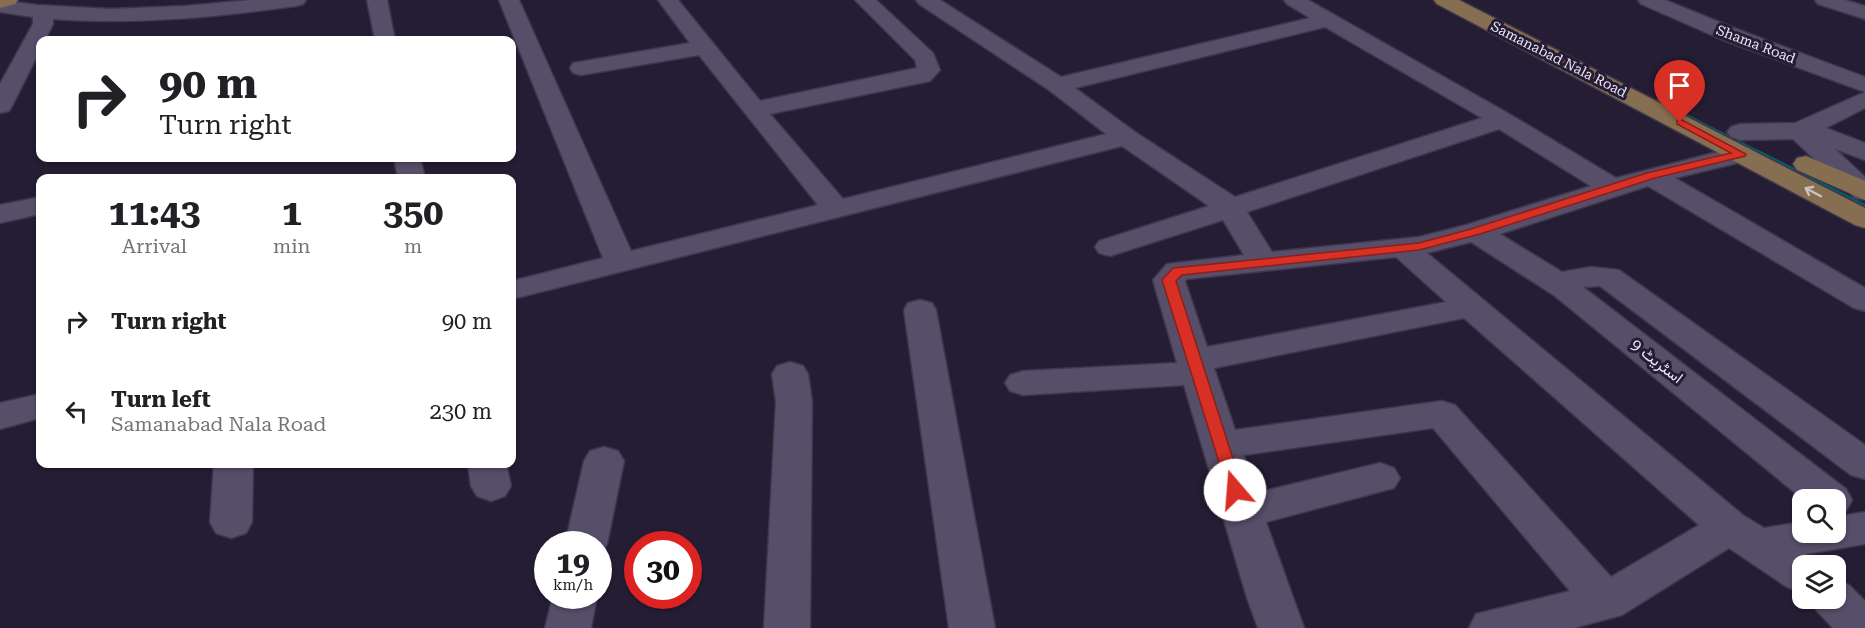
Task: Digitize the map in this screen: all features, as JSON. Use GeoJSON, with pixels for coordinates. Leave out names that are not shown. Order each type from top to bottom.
{"type":"FeatureCollection","features":[{"type":"Feature","properties":{"kind":"main road"},"geometry":{"type":"LineString","coordinates":[[0,2],[8,0]]}},
{"type":"Feature","properties":{"kind":"main road","name":"Samanabad Nala Road"},"geometry":{"type":"LineString","coordinates":[[1444,0],[1740,143],[1865,219]]}},
{"type":"Feature","properties":{"kind":"main road"},"geometry":{"type":"LineString","coordinates":[[1473,0],[1740,143],[1865,192]]}},
{"type":"Feature","properties":{"kind":"street"},"geometry":{"type":"LineString","coordinates":[[0,6],[43,13],[99,16],[149,15],[231,9],[296,0]]}},
{"type":"Feature","properties":{"kind":"street"},"geometry":{"type":"LineString","coordinates":[[377,0],[384,36]]}},
{"type":"Feature","properties":{"kind":"street"},"geometry":{"type":"LineString","coordinates":[[509,0],[620,261]]}},
{"type":"Feature","properties":{"kind":"street"},"geometry":{"type":"LineString","coordinates":[[668,0],[754,110],[836,209]]}},
{"type":"Feature","properties":{"kind":"street"},"geometry":{"type":"LineString","coordinates":[[754,110],[922,76],[929,70],[925,58],[865,0]]}},
{"type":"Feature","properties":{"kind":"street"},"geometry":{"type":"LineString","coordinates":[[930,0],[1057,84],[1126,136],[1230,207],[1264,263]]}},
{"type":"Feature","properties":{"kind":"street"},"geometry":{"type":"LineString","coordinates":[[1294,0],[1502,120],[1613,188]]}},
{"type":"Feature","properties":{"kind":"street","name":"Shama Road"},"geometry":{"type":"LineString","coordinates":[[1648,0],[1731,35],[1865,85]]}},
{"type":"Feature","properties":{"kind":"street"},"geometry":{"type":"LineString","coordinates":[[1825,0],[1865,13]]}},
{"type":"Feature","properties":{"kind":"street"},"geometry":{"type":"LineString","coordinates":[[37,36],[43,24],[43,13]]}},
{"type":"Feature","properties":{"kind":"street"},"geometry":{"type":"LineString","coordinates":[[1057,84],[1328,20]]}},
{"type":"Feature","properties":{"kind":"street"},"geometry":{"type":"LineString","coordinates":[[0,106],[36,37]]}},
{"type":"Feature","properties":{"kind":"street"},"geometry":{"type":"LineString","coordinates":[[581,68],[705,47]]}},
{"type":"Feature","properties":{"kind":"street"},"geometry":{"type":"LineString","coordinates":[[1281,628],[1169,280],[1178,271],[1419,246],[1476,232],[1651,176],[1740,143],[1802,130],[1865,99]]}},
{"type":"Feature","properties":{"kind":"street"},"geometry":{"type":"LineString","coordinates":[[1110,247],[1502,120]]}},
{"type":"Feature","properties":{"kind":"street"},"geometry":{"type":"LineString","coordinates":[[1802,130],[1865,152]]}},
{"type":"Feature","properties":{"kind":"street"},"geometry":{"type":"LineString","coordinates":[[1802,130],[1865,192]]}},
{"type":"Feature","properties":{"kind":"street"},"geometry":{"type":"LineString","coordinates":[[516,289],[1126,136]]}},
{"type":"Feature","properties":{"kind":"street"},"geometry":{"type":"LineString","coordinates":[[1651,176],[1865,301]]}},
{"type":"Feature","properties":{"kind":"street"},"geometry":{"type":"LineString","coordinates":[[0,214],[36,207]]}},
{"type":"Feature","properties":{"kind":"street","name":"اسٹریٹ 9"},"geometry":{"type":"LineString","coordinates":[[1476,232],[1556,283],[1852,514]]}},
{"type":"Feature","properties":{"kind":"street"},"geometry":{"type":"LineString","coordinates":[[1403,248],[1743,537],[1792,568]]}},
{"type":"Feature","properties":{"kind":"street"},"geometry":{"type":"LineString","coordinates":[[1556,283],[1591,276],[1608,277],[1865,465]]}},
{"type":"Feature","properties":{"kind":"street"},"geometry":{"type":"LineString","coordinates":[[1023,383],[1196,367],[1470,307]]}},
{"type":"Feature","properties":{"kind":"street"},"geometry":{"type":"LineString","coordinates":[[920,310],[972,628]]}},
{"type":"Feature","properties":{"kind":"street"},"geometry":{"type":"LineString","coordinates":[[787,628],[794,402],[790,374]]}},
{"type":"Feature","properties":{"kind":"street"},"geometry":{"type":"LineString","coordinates":[[1,417],[36,407]]}},
{"type":"Feature","properties":{"kind":"street"},"geometry":{"type":"LineString","coordinates":[[1221,445],[1442,414],[1606,602]]}},
{"type":"Feature","properties":{"kind":"street"},"geometry":{"type":"LineString","coordinates":[[589,531],[604,461]]}},
{"type":"Feature","properties":{"kind":"street"},"geometry":{"type":"LineString","coordinates":[[231,522],[233,468]]}},
{"type":"Feature","properties":{"kind":"street"},"geometry":{"type":"LineString","coordinates":[[1242,512],[1380,478]]}},
{"type":"Feature","properties":{"kind":"street"},"geometry":{"type":"LineString","coordinates":[[1492,628],[1606,602],[1743,537],[1852,514]]}},
{"type":"Feature","properties":{"kind":"street"},"geometry":{"type":"LineString","coordinates":[[568,628],[572,609]]}},
{"type":"Feature","properties":{"kind":"street"},"geometry":{"type":"LineString","coordinates":[[1844,609],[1862,628]]}},
{"type":"Feature","properties":{"kind":"waterway"},"geometry":{"type":"LineString","coordinates":[[1656,101],[1761,154]]}},
{"type":"Feature","properties":{"kind":"waterway"},"geometry":{"type":"LineString","coordinates":[[1758,153],[1865,207]]}},
{"type":"Feature","properties":{"kind":"route"},"geometry":{"type":"LineString","coordinates":[[1235,490],[1169,280],[1178,271],[1419,246],[1476,232],[1651,176],[1741,154],[1680,122]]}}]}
